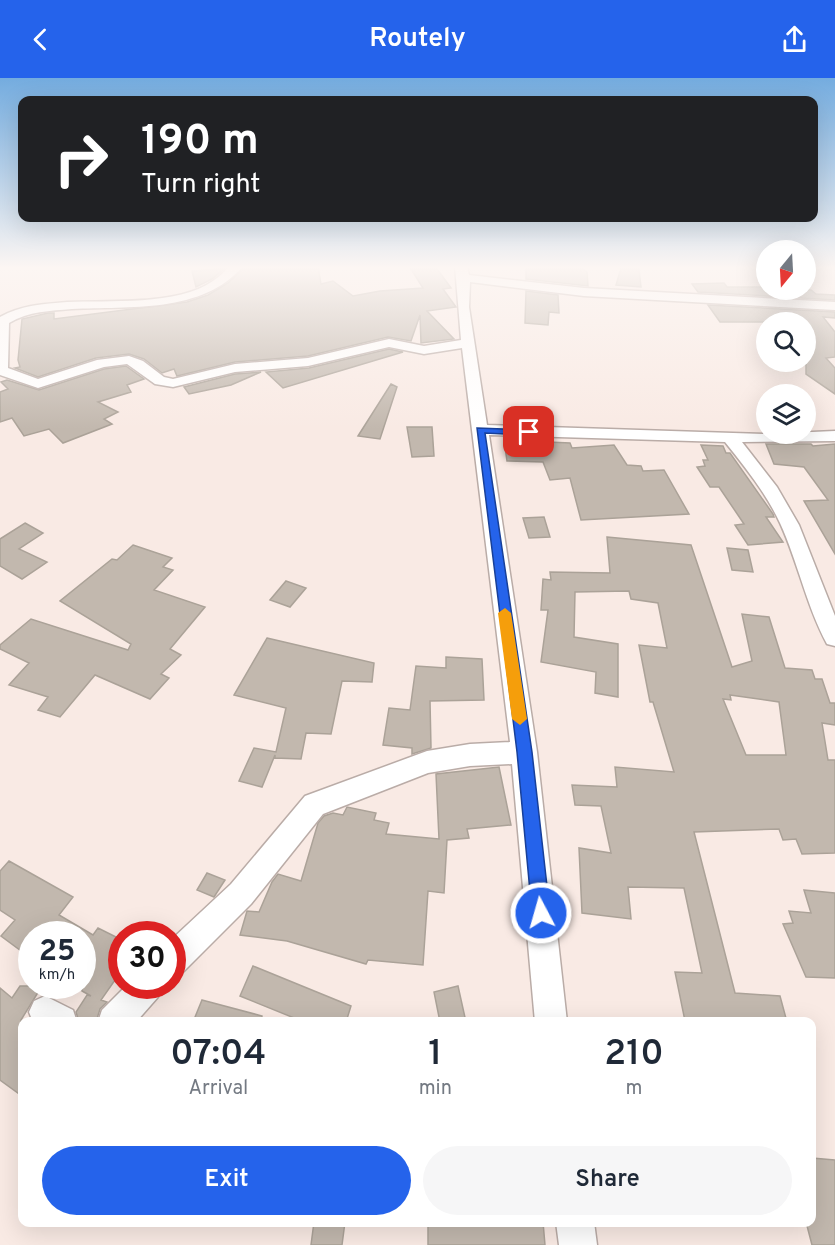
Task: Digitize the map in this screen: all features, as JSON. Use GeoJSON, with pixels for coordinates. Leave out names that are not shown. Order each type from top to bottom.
{"type":"FeatureCollection","features":[{"type":"Feature","properties":{"kind":"street"},"geometry":{"type":"LineString","coordinates":[[4,320],[0,370],[38,384],[102,363],[129,360],[138,363],[160,381],[173,383],[235,368],[308,362],[389,343],[424,350],[469,343]]}},
{"type":"Feature","properties":{"kind":"street"},"geometry":{"type":"LineString","coordinates":[[465,320],[524,752],[550,1017]]}},
{"type":"Feature","properties":{"kind":"street"},"geometry":{"type":"LineString","coordinates":[[480,430],[730,437],[835,436]]}},
{"type":"Feature","properties":{"kind":"street"},"geometry":{"type":"LineString","coordinates":[[730,437],[767,484],[790,525],[818,606],[835,638]]}},
{"type":"Feature","properties":{"kind":"street"},"geometry":{"type":"LineString","coordinates":[[186,947],[241,894],[314,805],[427,762],[470,755],[524,752]]}},
{"type":"Feature","properties":{"kind":"street"},"geometry":{"type":"LineString","coordinates":[[119,1017],[135,999]]}},
{"type":"Feature","properties":{"kind":"street"},"geometry":{"type":"LineString","coordinates":[[576,1227],[578,1245]]}},
{"type":"Feature","properties":{"kind":"building"},"geometry":{"type":"Polygon","coordinates":[[[22,320],[418,320],[411,341],[388,337],[308,356],[235,362],[177,376],[174,369],[162,373],[144,359],[129,354],[96,358],[38,377],[15,368],[20,367],[18,360],[22,320]]]}},
{"type":"Feature","properties":{"kind":"building"},"geometry":{"type":"Polygon","coordinates":[[[420,320],[436,320],[454,339],[421,343],[420,320]]]}},
{"type":"Feature","properties":{"kind":"building"},"geometry":{"type":"Polygon","coordinates":[[[525,320],[548,320],[548,325],[525,323],[525,320]]]}},
{"type":"Feature","properties":{"kind":"building"},"geometry":{"type":"Polygon","coordinates":[[[719,320],[756,320],[720,322],[719,320]]]}},
{"type":"Feature","properties":{"kind":"building"},"geometry":{"type":"Polygon","coordinates":[[[816,320],[826,320],[835,332],[835,357],[826,358],[835,368],[835,394],[806,372],[816,372],[816,320]]]}},
{"type":"Feature","properties":{"kind":"building"},"geometry":{"type":"Polygon","coordinates":[[[389,349],[403,352],[283,388],[266,372],[309,368],[389,349]]]}},
{"type":"Feature","properties":{"kind":"building"},"geometry":{"type":"Polygon","coordinates":[[[126,366],[144,379],[127,385],[131,392],[98,402],[118,412],[104,419],[112,424],[63,443],[49,429],[24,436],[12,418],[0,422],[0,392],[8,389],[1,382],[7,380],[39,390],[104,369],[126,366]]]}},
{"type":"Feature","properties":{"kind":"building"},"geometry":{"type":"Polygon","coordinates":[[[261,372],[231,385],[189,394],[184,387],[235,374],[261,372]]]}},
{"type":"Feature","properties":{"kind":"building"},"geometry":{"type":"Polygon","coordinates":[[[391,384],[397,387],[380,439],[358,436],[391,384]]]}},
{"type":"Feature","properties":{"kind":"building"},"geometry":{"type":"Polygon","coordinates":[[[407,427],[432,427],[434,456],[412,457],[407,427]]]}},
{"type":"Feature","properties":{"kind":"building"},"geometry":{"type":"Polygon","coordinates":[[[504,440],[570,443],[572,448],[614,445],[627,465],[641,466],[643,471],[664,470],[689,514],[581,520],[570,478],[550,480],[543,462],[507,461],[504,440]]]}},
{"type":"Feature","properties":{"kind":"building"},"geometry":{"type":"Polygon","coordinates":[[[766,444],[811,444],[813,446],[835,444],[835,554],[804,501],[828,500],[804,467],[774,464],[766,444]]]}},
{"type":"Feature","properties":{"kind":"building"},"geometry":{"type":"Polygon","coordinates":[[[701,445],[723,446],[726,453],[730,453],[773,514],[774,517],[766,517],[783,542],[748,545],[735,525],[744,524],[719,487],[710,487],[697,467],[705,466],[703,460],[708,460],[701,445]]]}},
{"type":"Feature","properties":{"kind":"building"},"geometry":{"type":"Polygon","coordinates":[[[544,517],[550,537],[529,538],[523,518],[544,517]]]}},
{"type":"Feature","properties":{"kind":"building"},"geometry":{"type":"Polygon","coordinates":[[[25,523],[43,533],[19,549],[47,562],[22,579],[0,566],[0,539],[25,523]]]}},
{"type":"Feature","properties":{"kind":"building"},"geometry":{"type":"Polygon","coordinates":[[[607,537],[691,545],[732,667],[752,661],[742,614],[769,617],[785,668],[812,670],[815,679],[822,679],[830,703],[835,703],[835,725],[822,723],[828,760],[835,760],[835,853],[802,854],[796,839],[783,840],[779,829],[694,832],[735,993],[780,996],[786,1017],[684,1017],[675,972],[702,973],[684,888],[628,887],[631,919],[582,913],[579,848],[611,853],[601,806],[575,805],[572,785],[617,787],[615,767],[674,772],[653,702],[650,702],[639,645],[667,648],[658,603],[631,599],[629,591],[575,592],[574,637],[618,644],[618,697],[595,693],[596,672],[541,662],[548,610],[541,610],[543,579],[551,580],[550,572],[610,573],[607,537]],[[730,695],[731,700],[723,699],[746,755],[786,755],[779,702],[730,695]]]}},
{"type":"Feature","properties":{"kind":"building"},"geometry":{"type":"Polygon","coordinates":[[[133,545],[172,558],[163,567],[173,570],[154,590],[205,607],[170,649],[181,655],[161,674],[169,678],[150,699],[95,675],[60,717],[38,710],[48,697],[9,685],[29,663],[0,649],[0,645],[31,619],[128,650],[131,644],[60,601],[112,559],[117,560],[133,545]]]}},
{"type":"Feature","properties":{"kind":"building"},"geometry":{"type":"Polygon","coordinates":[[[727,548],[748,550],[753,572],[732,570],[727,548]]]}},
{"type":"Feature","properties":{"kind":"building"},"geometry":{"type":"Polygon","coordinates":[[[286,581],[306,588],[290,607],[270,600],[286,581]]]}},
{"type":"Feature","properties":{"kind":"building"},"geometry":{"type":"Polygon","coordinates":[[[267,638],[374,663],[372,682],[342,681],[331,734],[306,733],[301,759],[275,758],[275,755],[262,787],[239,781],[254,748],[276,752],[286,708],[234,695],[267,638]]]}},
{"type":"Feature","properties":{"kind":"building"},"geometry":{"type":"Polygon","coordinates":[[[446,657],[482,659],[484,700],[430,701],[431,748],[412,754],[412,748],[383,745],[389,708],[410,710],[416,666],[446,668],[446,657]]]}},
{"type":"Feature","properties":{"kind":"building"},"geometry":{"type":"Polygon","coordinates":[[[499,767],[511,825],[467,829],[469,838],[447,840],[444,893],[428,891],[423,965],[368,960],[366,964],[287,941],[240,935],[247,911],[259,912],[278,874],[301,881],[318,823],[324,816],[333,813],[343,815],[347,807],[376,813],[374,820],[389,823],[386,834],[439,839],[436,774],[499,767]]]}},
{"type":"Feature","properties":{"kind":"building"},"geometry":{"type":"Polygon","coordinates":[[[9,861],[73,897],[59,915],[69,921],[18,921],[18,949],[1,936],[15,920],[0,910],[0,871],[9,861]]]}},
{"type":"Feature","properties":{"kind":"building"},"geometry":{"type":"Polygon","coordinates":[[[207,873],[225,880],[214,897],[197,890],[207,873]]]}},
{"type":"Feature","properties":{"kind":"building"},"geometry":{"type":"Polygon","coordinates":[[[804,890],[835,893],[835,978],[806,977],[783,924],[793,923],[789,911],[811,913],[804,890]]]}},
{"type":"Feature","properties":{"kind":"building"},"geometry":{"type":"Polygon","coordinates":[[[98,928],[108,933],[108,990],[101,1000],[107,1002],[100,1009],[98,1017],[78,1017],[76,1012],[84,999],[96,999],[96,931],[98,928]]]}},
{"type":"Feature","properties":{"kind":"building"},"geometry":{"type":"Polygon","coordinates":[[[253,966],[351,1006],[348,1017],[292,1017],[240,996],[253,966]]]}},
{"type":"Feature","properties":{"kind":"building"},"geometry":{"type":"Polygon","coordinates":[[[458,986],[465,1017],[439,1017],[434,992],[458,986]]]}},
{"type":"Feature","properties":{"kind":"building"},"geometry":{"type":"Polygon","coordinates":[[[0,988],[12,998],[18,989],[18,999],[34,999],[23,1017],[18,1017],[18,1093],[0,1080],[0,988]]]}},
{"type":"Feature","properties":{"kind":"building"},"geometry":{"type":"Polygon","coordinates":[[[202,1000],[262,1016],[262,1017],[195,1017],[202,1000]]]}},
{"type":"Feature","properties":{"kind":"building"},"geometry":{"type":"Polygon","coordinates":[[[816,1158],[835,1160],[835,1245],[812,1245],[807,1227],[816,1227],[816,1158]]]}},
{"type":"Feature","properties":{"kind":"building"},"geometry":{"type":"Polygon","coordinates":[[[313,1227],[344,1227],[342,1245],[311,1245],[313,1227]]]}},
{"type":"Feature","properties":{"kind":"building"},"geometry":{"type":"Polygon","coordinates":[[[428,1227],[543,1227],[545,1245],[428,1245],[428,1227]]]}},
{"type":"Feature","properties":{"kind":"slow traffic"},"geometry":{"type":"LineString","coordinates":[[505,613],[520,719]]}},
{"type":"Feature","properties":{"kind":"route"},"geometry":{"type":"LineString","coordinates":[[529,432],[480,430],[524,752],[541,913]]}}]}
